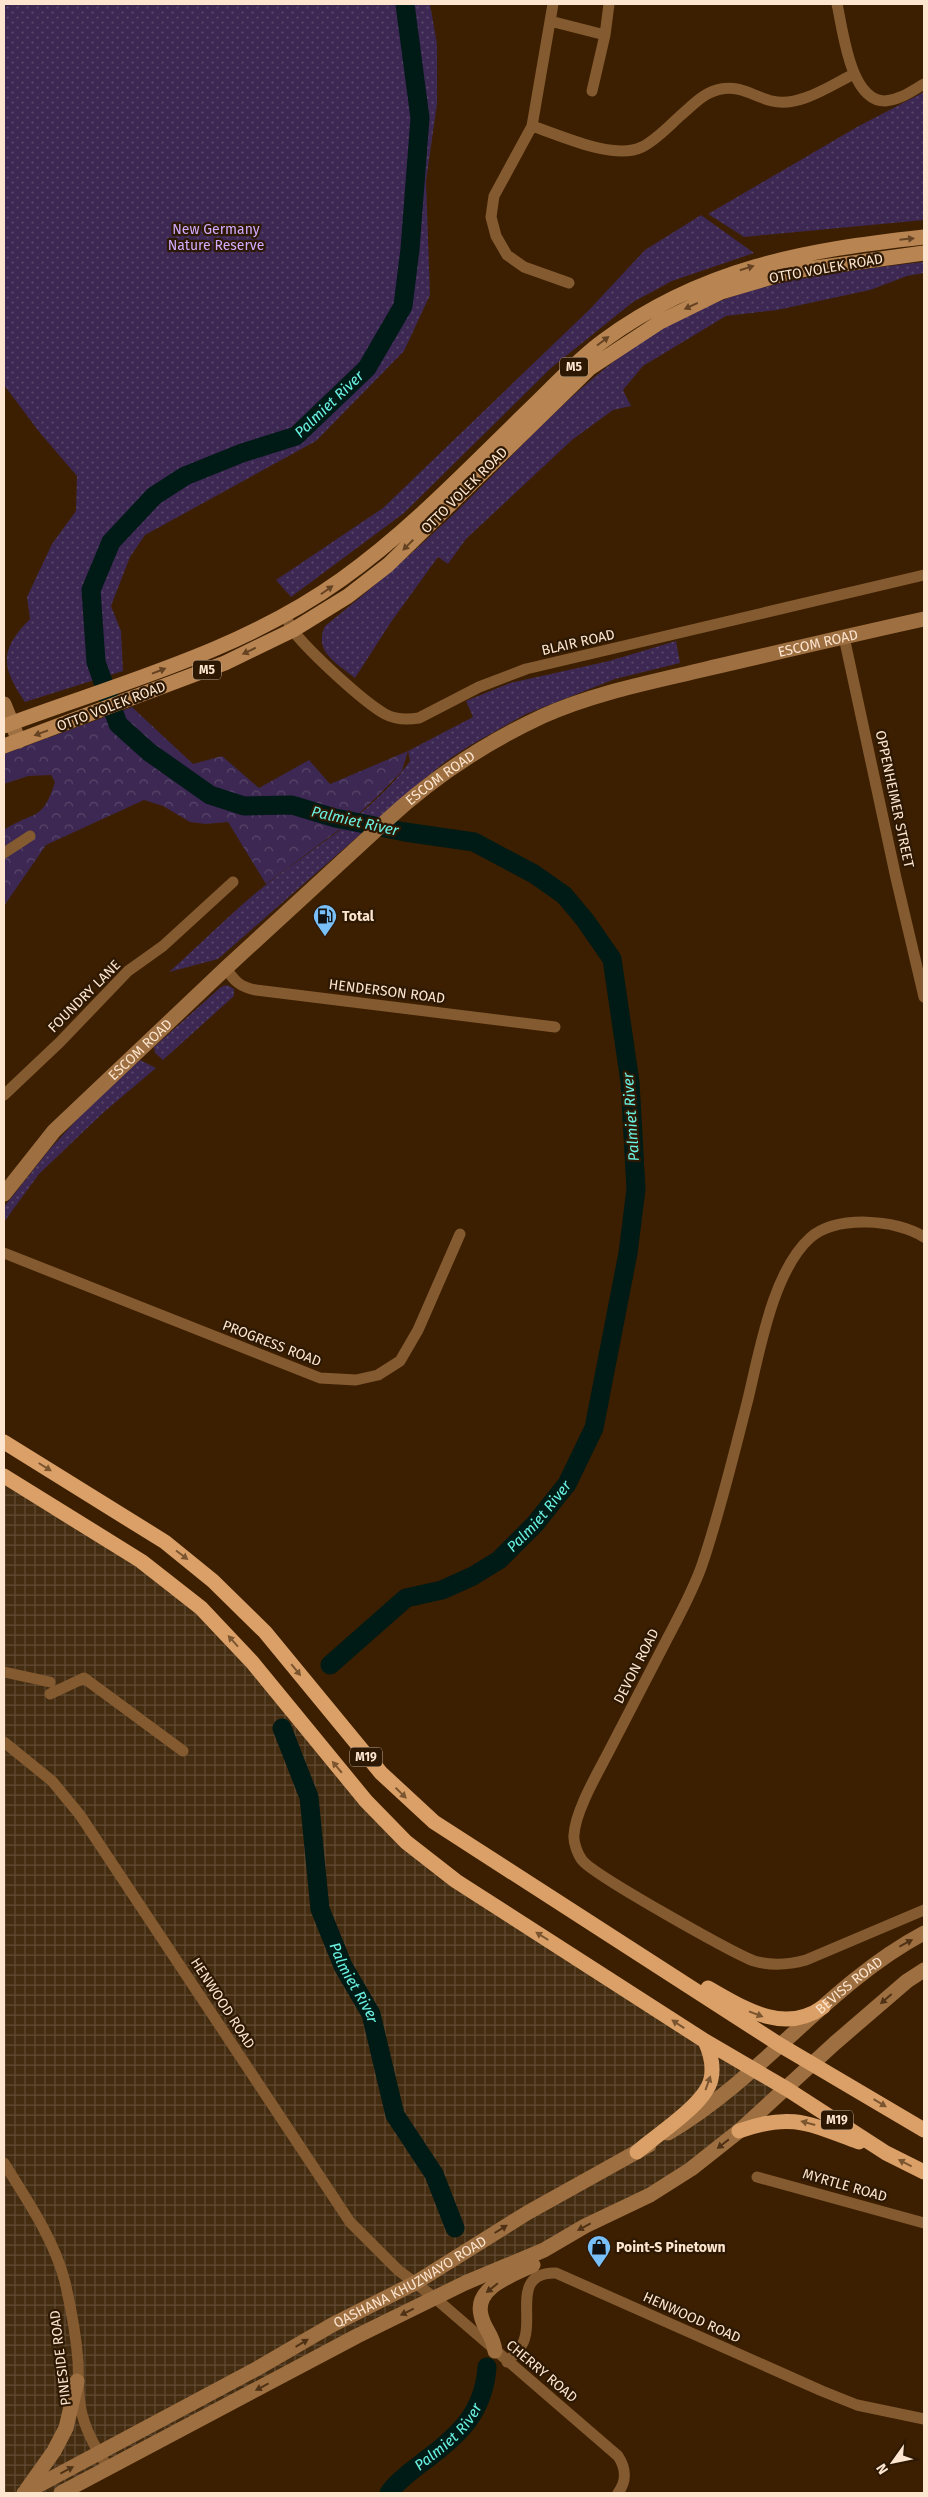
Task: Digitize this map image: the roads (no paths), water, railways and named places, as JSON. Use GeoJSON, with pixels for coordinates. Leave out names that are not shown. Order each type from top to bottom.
{"type":"FeatureCollection","features":[{"type":"Feature","properties":{"kind":"highway","name":"M19"},"geometry":{"type":"LineString","coordinates":[[4,1442],[165,1542],[213,1581],[265,1632],[376,1768],[434,1822],[780,2046],[924,2130]]}},
{"type":"Feature","properties":{"kind":"highway","name":"M19"},"geometry":{"type":"LineString","coordinates":[[4,1476],[141,1561],[201,1608],[240,1649],[366,1801],[406,1842],[456,1882],[704,2041],[787,2089],[886,2153],[924,2172]]}},
{"type":"Feature","properties":{"kind":"highway"},"geometry":{"type":"LineString","coordinates":[[636,1952],[652,1958],[747,2010],[764,2017],[802,2018],[822,2007]]}},
{"type":"Feature","properties":{"kind":"highway"},"geometry":{"type":"LineString","coordinates":[[636,2152],[703,2095],[711,2080],[712,2070],[710,2052],[704,2041]]}},
{"type":"Feature","properties":{"kind":"highway"},"geometry":{"type":"LineString","coordinates":[[739,2131],[761,2123],[796,2120],[809,2122],[886,2153]]}},
{"type":"Feature","properties":{"kind":"main road","name":"OTTO VOLEK ROAD"},"geometry":{"type":"LineString","coordinates":[[8,725],[222,647],[314,598],[378,552],[582,358],[602,342],[655,308],[723,275],[766,262],[828,249],[924,237]]}},
{"type":"Feature","properties":{"kind":"main road","name":"OTTO VOLEK ROAD"},"geometry":{"type":"LineString","coordinates":[[4,746],[225,663],[292,630],[348,596],[388,565],[563,392],[590,368],[630,340],[690,307],[722,292],[793,270],[924,253]]}},
{"type":"Feature","properties":{"kind":"main road","name":"ESCOM ROAD"},"geometry":{"type":"LineString","coordinates":[[4,1194],[54,1131],[226,968],[410,798],[503,736],[544,716],[643,684],[924,620]]}},
{"type":"Feature","properties":{"kind":"main road"},"geometry":{"type":"LineString","coordinates":[[4,704],[8,725],[19,741]]}},
{"type":"Feature","properties":{"kind":"main road","name":"BEVISS ROAD"},"geometry":{"type":"LineString","coordinates":[[780,2046],[870,1966],[924,1933]]}},
{"type":"Feature","properties":{"kind":"main road"},"geometry":{"type":"LineString","coordinates":[[787,2089],[812,2064],[900,1988],[924,1970]]}},
{"type":"Feature","properties":{"kind":"main road","name":"QASHANA KHUZWAYO ROAD"},"geometry":{"type":"LineString","coordinates":[[25,2493],[258,2368],[332,2325],[415,2283],[526,2213],[691,2120],[780,2046]]}},
{"type":"Feature","properties":{"kind":"main road","name":"QASHANA KHUZWAYO ROAD"},"geometry":{"type":"LineString","coordinates":[[61,2493],[357,2336],[465,2282],[544,2250],[585,2226],[650,2195],[690,2170],[787,2089]]}},
{"type":"Feature","properties":{"kind":"main road"},"geometry":{"type":"LineString","coordinates":[[495,2351],[494,2338],[481,2315],[481,2299],[491,2287],[534,2264],[544,2250]]}},
{"type":"Feature","properties":{"kind":"main road"},"geometry":{"type":"LineString","coordinates":[[25,2493],[54,2451],[66,2428],[77,2382]]}},
{"type":"Feature","properties":{"kind":"street"},"geometry":{"type":"LineString","coordinates":[[553,4],[532,126],[494,196],[492,226],[507,255],[524,267],[569,283]]}},
{"type":"Feature","properties":{"kind":"street"},"geometry":{"type":"LineString","coordinates":[[592,90],[610,4]]}},
{"type":"Feature","properties":{"kind":"street"},"geometry":{"type":"LineString","coordinates":[[837,4],[854,74],[863,91],[872,98],[885,101],[902,97],[924,84]]}},
{"type":"Feature","properties":{"kind":"street"},"geometry":{"type":"LineString","coordinates":[[550,21],[605,35]]}},
{"type":"Feature","properties":{"kind":"street"},"geometry":{"type":"LineString","coordinates":[[532,126],[610,150],[632,150],[653,139],[702,97],[712,92],[734,89],[772,101],[792,102],[854,74]]}},
{"type":"Feature","properties":{"kind":"street","name":"BLAIR ROAD"},"geometry":{"type":"LineString","coordinates":[[285,615],[292,630],[369,702],[385,714],[408,720],[418,718],[479,687],[526,669],[924,576]]}},
{"type":"Feature","properties":{"kind":"street","name":"OPPENHEIMER STREET"},"geometry":{"type":"LineString","coordinates":[[844,637],[896,878],[924,996]]}},
{"type":"Feature","properties":{"kind":"street"},"geometry":{"type":"LineString","coordinates":[[4,853],[30,836]]}},
{"type":"Feature","properties":{"kind":"street","name":"FOUNDRY LANE"},"geometry":{"type":"LineString","coordinates":[[4,1095],[128,971],[163,946],[233,882]]}},
{"type":"Feature","properties":{"kind":"street","name":"HENDERSON ROAD"},"geometry":{"type":"LineString","coordinates":[[226,968],[234,982],[256,990],[555,1027]]}},
{"type":"Feature","properties":{"kind":"street","name":"DEVON ROAD"},"geometry":{"type":"LineString","coordinates":[[924,1237],[897,1225],[869,1222],[832,1225],[811,1237],[797,1252],[783,1276],[766,1330],[720,1509],[701,1568],[682,1612],[590,1787],[574,1835],[582,1861],[606,1878],[741,1955],[766,1963],[790,1964],[806,1960],[924,1910]]}},
{"type":"Feature","properties":{"kind":"street","name":"PROGRESS ROAD"},"geometry":{"type":"LineString","coordinates":[[4,1253],[320,1378],[356,1380],[378,1375],[400,1361],[418,1330],[460,1234]]}},
{"type":"Feature","properties":{"kind":"street"},"geometry":{"type":"LineString","coordinates":[[4,1672],[50,1682]]}},
{"type":"Feature","properties":{"kind":"street"},"geometry":{"type":"LineString","coordinates":[[50,1694],[84,1678],[183,1751]]}},
{"type":"Feature","properties":{"kind":"street","name":"HENWOOD ROAD"},"geometry":{"type":"LineString","coordinates":[[4,1742],[52,1781],[80,1815],[350,2222],[398,2270],[415,2283]]}},
{"type":"Feature","properties":{"kind":"street","name":"PINESIDE ROAD"},"geometry":{"type":"LineString","coordinates":[[4,2163],[42,2226],[60,2268],[74,2330],[78,2363],[77,2382],[82,2414],[99,2453],[109,2469]]}},
{"type":"Feature","properties":{"kind":"street","name":"MYRTLE ROAD"},"geometry":{"type":"LineString","coordinates":[[757,2177],[924,2223]]}},
{"type":"Feature","properties":{"kind":"street","name":"HENWOOD ROAD"},"geometry":{"type":"LineString","coordinates":[[507,2362],[525,2340],[526,2296],[528,2288],[543,2275],[556,2274],[857,2405],[924,2419]]}},
{"type":"Feature","properties":{"kind":"street","name":"CHERRY ROAD"},"geometry":{"type":"LineString","coordinates":[[415,2283],[435,2298],[618,2456],[622,2464],[624,2478],[618,2493]]}},
{"type":"Feature","properties":{"kind":"waterway","name":"Palmiet River"},"geometry":{"type":"LineString","coordinates":[[330,1665],[406,1598],[442,1590],[473,1576],[499,1560],[535,1524],[567,1484],[594,1428],[628,1253],[636,1189],[630,1082],[612,959],[585,920],[564,895],[534,874],[474,842],[405,832],[335,818],[292,805],[244,806],[210,795],[149,752],[118,724],[96,662],[91,590],[111,542],[154,496],[185,476],[242,453],[296,436],[367,368],[403,306],[410,249],[420,118],[405,4]]}},
{"type":"Feature","properties":{"kind":"waterway","name":"Palmiet River"},"geometry":{"type":"LineString","coordinates":[[282,1728],[309,1797],[320,1909],[343,1966],[371,2014],[395,2115],[434,2174],[455,2228]]}},
{"type":"Feature","properties":{"kind":"waterway","name":"Palmiet River"},"geometry":{"type":"LineString","coordinates":[[389,2493],[405,2476],[458,2433],[467,2422],[481,2398],[487,2367]]}},
{"type":"Feature","properties":{"kind":"place","name":"Total"},"geometry":{"type":"Point","coordinates":[325,937]}},
{"type":"Feature","properties":{"kind":"place","name":"Point-S Pinetown"},"geometry":{"type":"Point","coordinates":[599,2268]}},
{"type":"Feature","properties":{"kind":"park label","name":"New Germany Nature Reserve"},"geometry":{"type":"Point","coordinates":[216,237]}}]}
